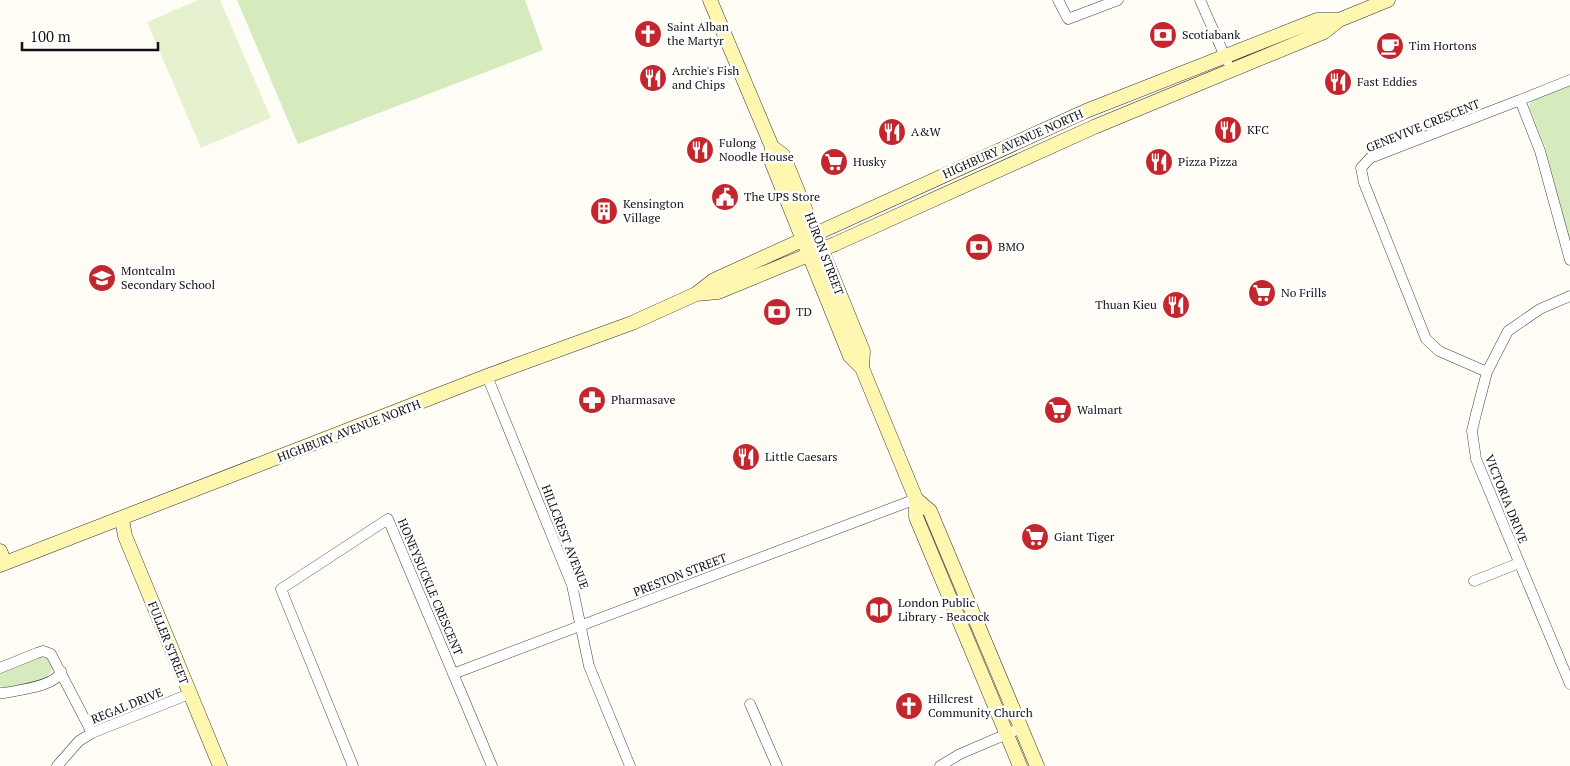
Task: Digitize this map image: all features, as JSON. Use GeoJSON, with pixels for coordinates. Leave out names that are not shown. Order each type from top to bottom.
{"type":"FeatureCollection","features":[{"type":"Feature","properties":{"kind":"main road","name":"HURON STREET"},"geometry":{"type":"LineString","coordinates":[[710,0],[772,147],[772,163],[805,248],[850,356],[862,368],[916,499],[916,517],[1020,766]]}},
{"type":"Feature","properties":{"kind":"main road","name":"HIGHBURY AVENUE NORTH"},"geometry":{"type":"LineString","coordinates":[[2,560],[122,519],[487,376],[632,323],[696,294],[714,280],[805,248],[822,249],[1094,127],[1317,20],[1338,20],[1388,0]]}},
{"type":"Feature","properties":{"kind":"main road","name":"HIGHBURY AVENUE NORTH"},"geometry":{"type":"LineString","coordinates":[[805,248],[816,234],[1086,111],[1228,64]]}},
{"type":"Feature","properties":{"kind":"main road","name":"HURON STREET"},"geometry":{"type":"LineString","coordinates":[[772,147],[784,155],[863,351],[862,368]]}},
{"type":"Feature","properties":{"kind":"main road","name":"HURON STREET"},"geometry":{"type":"LineString","coordinates":[[916,499],[930,511],[1036,766]]}},
{"type":"Feature","properties":{"kind":"main road","name":"FULLER STREET"},"geometry":{"type":"LineString","coordinates":[[122,519],[124,533],[220,766]]}},
{"type":"Feature","properties":{"kind":"street"},"geometry":{"type":"LineString","coordinates":[[1058,0],[1068,19],[1118,0]]}},
{"type":"Feature","properties":{"kind":"street"},"geometry":{"type":"LineString","coordinates":[[1200,0],[1228,64]]}},
{"type":"Feature","properties":{"kind":"street"},"geometry":{"type":"LineString","coordinates":[[1570,80],[1520,100],[1540,151],[1570,260]]}},
{"type":"Feature","properties":{"kind":"street","name":"GENEVIVE CRESCENT"},"geometry":{"type":"LineString","coordinates":[[1487,372],[1439,351],[1426,339],[1364,183],[1361,168],[1370,158],[1520,100]]}},
{"type":"Feature","properties":{"kind":"street","name":"VICTORIA DRIVE"},"geometry":{"type":"LineString","coordinates":[[1570,296],[1540,309],[1508,330],[1487,372],[1472,430],[1476,459],[1570,684]]}},
{"type":"Feature","properties":{"kind":"street","name":"HILLCREST AVENUE"},"geometry":{"type":"LineString","coordinates":[[487,376],[572,585],[589,666],[630,766]]}},
{"type":"Feature","properties":{"kind":"street","name":"PRESTON STREET"},"geometry":{"type":"LineString","coordinates":[[453,674],[916,499]]}},
{"type":"Feature","properties":{"kind":"street","name":"HONEYSUCKLE CRESCENT"},"geometry":{"type":"LineString","coordinates":[[353,766],[281,589],[388,519],[492,766]]}},
{"type":"Feature","properties":{"kind":"street"},"geometry":{"type":"LineString","coordinates":[[1474,581],[1519,563]]}},
{"type":"Feature","properties":{"kind":"street"},"geometry":{"type":"LineString","coordinates":[[0,668],[43,651],[54,657],[92,732]]}},
{"type":"Feature","properties":{"kind":"street"},"geometry":{"type":"LineString","coordinates":[[0,692],[4,694],[52,682],[59,677],[61,671]]}},
{"type":"Feature","properties":{"kind":"street","name":"REGAL DRIVE"},"geometry":{"type":"LineString","coordinates":[[57,766],[79,741],[92,732],[189,694]]}},
{"type":"Feature","properties":{"kind":"street"},"geometry":{"type":"LineString","coordinates":[[750,704],[777,766]]}},
{"type":"Feature","properties":{"kind":"street"},"geometry":{"type":"LineString","coordinates":[[940,766],[960,754],[1021,728]]}},
{"type":"Feature","properties":{"kind":"green space"},"geometry":{"type":"Polygon","coordinates":[[[198,0],[220,0],[271,118],[201,148],[147,22],[198,0]]]}},
{"type":"Feature","properties":{"kind":"green space"},"geometry":{"type":"Polygon","coordinates":[[[237,0],[525,0],[543,50],[298,144],[237,0]]]}},
{"type":"Feature","properties":{"kind":"green space"},"geometry":{"type":"Polygon","coordinates":[[[1570,85],[1570,242],[1545,147],[1529,107],[1531,100],[1570,85]]]}},
{"type":"Feature","properties":{"kind":"green space"},"geometry":{"type":"Polygon","coordinates":[[[40,657],[49,659],[53,667],[47,678],[7,688],[0,686],[0,673],[40,657]]]}},
{"type":"Feature","properties":{"kind":"place","name":"Saint Alban the Martyr"},"geometry":{"type":"Point","coordinates":[648,34]}},
{"type":"Feature","properties":{"kind":"place","name":"Scotiabank"},"geometry":{"type":"Point","coordinates":[1163,35]}},
{"type":"Feature","properties":{"kind":"place","name":"Tim Hortons"},"geometry":{"type":"Point","coordinates":[1390,46]}},
{"type":"Feature","properties":{"kind":"place","name":"Archie's Fish and Chips"},"geometry":{"type":"Point","coordinates":[653,78]}},
{"type":"Feature","properties":{"kind":"place","name":"Fast Eddies"},"geometry":{"type":"Point","coordinates":[1338,82]}},
{"type":"Feature","properties":{"kind":"place","name":"KFC"},"geometry":{"type":"Point","coordinates":[1228,130]}},
{"type":"Feature","properties":{"kind":"place","name":"A&W"},"geometry":{"type":"Point","coordinates":[892,132]}},
{"type":"Feature","properties":{"kind":"place","name":"Fulong Noodle House"},"geometry":{"type":"Point","coordinates":[700,150]}},
{"type":"Feature","properties":{"kind":"place","name":"Husky"},"geometry":{"type":"Point","coordinates":[834,162]}},
{"type":"Feature","properties":{"kind":"place","name":"Pizza Pizza"},"geometry":{"type":"Point","coordinates":[1159,162]}},
{"type":"Feature","properties":{"kind":"place","name":"The UPS Store"},"geometry":{"type":"Point","coordinates":[725,197]}},
{"type":"Feature","properties":{"kind":"place","name":"Kensington Village"},"geometry":{"type":"Point","coordinates":[604,211]}},
{"type":"Feature","properties":{"kind":"place","name":"BMO"},"geometry":{"type":"Point","coordinates":[979,247]}},
{"type":"Feature","properties":{"kind":"place","name":"Montcalm Secondary School"},"geometry":{"type":"Point","coordinates":[102,278]}},
{"type":"Feature","properties":{"kind":"place","name":"No Frills"},"geometry":{"type":"Point","coordinates":[1262,293]}},
{"type":"Feature","properties":{"kind":"place","name":"Thuan Kieu"},"geometry":{"type":"Point","coordinates":[1176,305]}},
{"type":"Feature","properties":{"kind":"place","name":"TD"},"geometry":{"type":"Point","coordinates":[777,312]}},
{"type":"Feature","properties":{"kind":"place","name":"Pharmasave"},"geometry":{"type":"Point","coordinates":[592,400]}},
{"type":"Feature","properties":{"kind":"place","name":"Walmart"},"geometry":{"type":"Point","coordinates":[1058,410]}},
{"type":"Feature","properties":{"kind":"place","name":"Little Caesars"},"geometry":{"type":"Point","coordinates":[746,457]}},
{"type":"Feature","properties":{"kind":"place","name":"Giant Tiger"},"geometry":{"type":"Point","coordinates":[1035,537]}},
{"type":"Feature","properties":{"kind":"place","name":"London Public Library - Beacock"},"geometry":{"type":"Point","coordinates":[879,610]}},
{"type":"Feature","properties":{"kind":"place","name":"Hillcrest Community Church"},"geometry":{"type":"Point","coordinates":[909,706]}}]}
